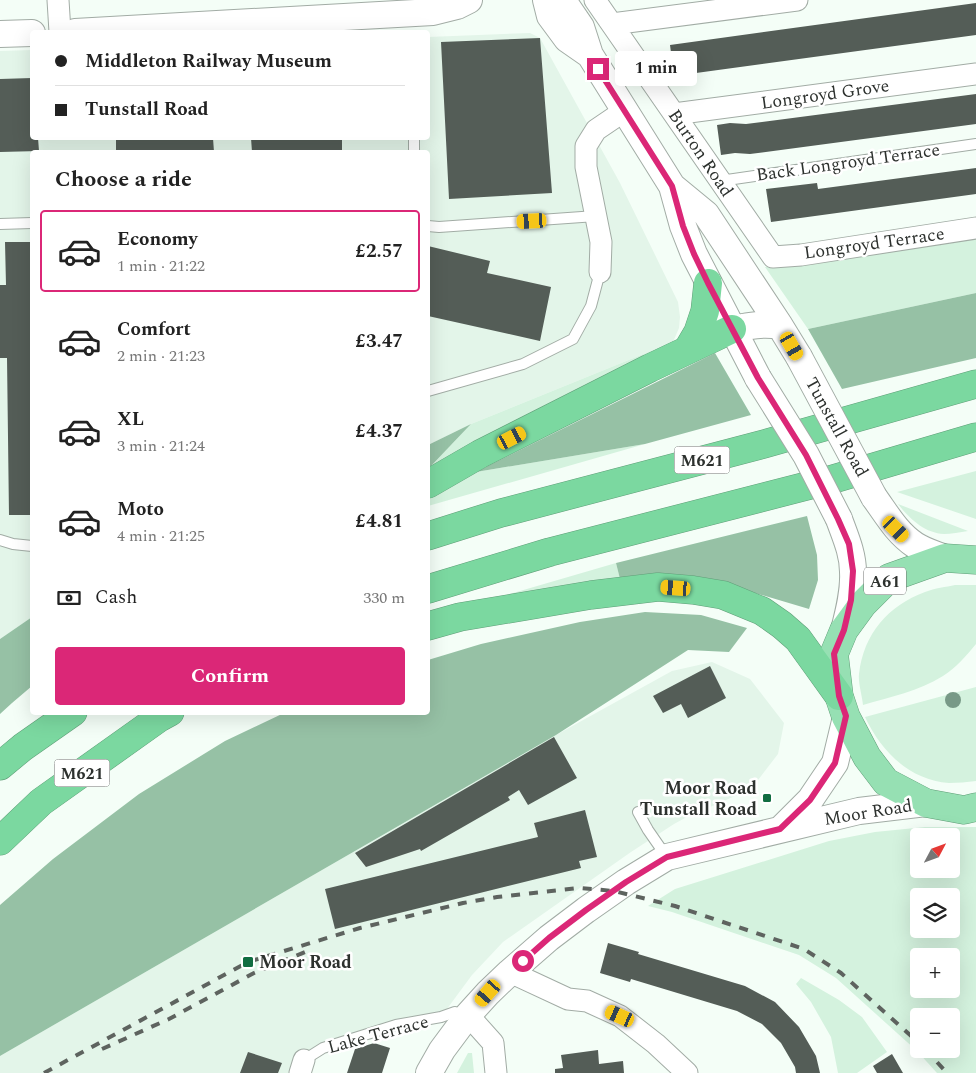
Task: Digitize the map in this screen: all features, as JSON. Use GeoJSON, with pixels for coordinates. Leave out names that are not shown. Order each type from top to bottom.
{"type":"FeatureCollection","features":[{"type":"Feature","properties":{"kind":"highway"},"geometry":{"type":"LineString","coordinates":[[688,349],[698,332],[705,311],[708,283]]}},
{"type":"Feature","properties":{"kind":"highway"},"geometry":{"type":"LineString","coordinates":[[430,483],[480,454],[732,328]]}},
{"type":"Feature","properties":{"kind":"highway","name":"M621"},"geometry":{"type":"LineString","coordinates":[[430,535],[501,513],[764,444],[976,384]]}},
{"type":"Feature","properties":{"kind":"highway"},"geometry":{"type":"LineString","coordinates":[[430,588],[550,552],[830,480],[976,438]]}},
{"type":"Feature","properties":{"kind":"highway","name":"A61"},"geometry":{"type":"LineString","coordinates":[[976,560],[945,558],[889,578],[862,604],[844,630],[834,654],[842,706],[867,757],[886,782],[926,803],[964,810],[976,807]]}},
{"type":"Feature","properties":{"kind":"highway"},"geometry":{"type":"LineString","coordinates":[[430,625],[460,617],[591,595],[658,587],[713,593],[723,595],[762,611],[798,639],[842,706]]}},
{"type":"Feature","properties":{"kind":"highway"},"geometry":{"type":"LineString","coordinates":[[0,766],[22,747],[69,715]]}},
{"type":"Feature","properties":{"kind":"highway","name":"M621"},"geometry":{"type":"LineString","coordinates":[[0,842],[41,802],[164,715]]}},
{"type":"Feature","properties":{"kind":"street"},"geometry":{"type":"LineString","coordinates":[[58,0],[60,30]]}},
{"type":"Feature","properties":{"kind":"street"},"geometry":{"type":"LineString","coordinates":[[110,30],[433,12],[457,6],[469,0]]}},
{"type":"Feature","properties":{"kind":"street","name":"Tunstall Road"},"geometry":{"type":"LineString","coordinates":[[546,0],[550,16],[567,39],[590,55]]}},
{"type":"Feature","properties":{"kind":"street","name":"Tunstall Road"},"geometry":{"type":"LineString","coordinates":[[558,0],[566,5],[581,27],[590,55],[672,186],[683,226],[708,283],[758,378],[806,455],[838,519],[849,544],[853,571],[851,600],[844,630]]}},
{"type":"Feature","properties":{"kind":"street","name":"Burton Road"},"geometry":{"type":"LineString","coordinates":[[595,0],[773,257]]}},
{"type":"Feature","properties":{"kind":"street"},"geometry":{"type":"LineString","coordinates":[[612,24],[796,0]]}},
{"type":"Feature","properties":{"kind":"street"},"geometry":{"type":"LineString","coordinates":[[0,34],[30,34]]}},
{"type":"Feature","properties":{"kind":"street","name":"Longroyd Grove"},"geometry":{"type":"LineString","coordinates":[[674,114],[976,74]]}},
{"type":"Feature","properties":{"kind":"street"},"geometry":{"type":"LineString","coordinates":[[600,272],[601,242],[586,167],[586,146],[596,130],[624,111]]}},
{"type":"Feature","properties":{"kind":"street","name":"Tunstall Road"},"geometry":{"type":"LineString","coordinates":[[672,186],[706,214],[780,326],[874,497],[896,529],[917,546],[945,558]]}},
{"type":"Feature","properties":{"kind":"street","name":"Longroyd Terrace"},"geometry":{"type":"LineString","coordinates":[[773,257],[801,255],[976,228]]}},
{"type":"Feature","properties":{"kind":"street"},"geometry":{"type":"LineString","coordinates":[[732,328],[754,324],[780,326]]}},
{"type":"Feature","properties":{"kind":"street","name":"Moor Road"},"geometry":{"type":"LineString","coordinates":[[780,829],[810,800],[835,763],[842,706]]}},
{"type":"Feature","properties":{"kind":"street","name":"Moor Road"},"geometry":{"type":"LineString","coordinates":[[428,1073],[442,1050],[468,1015],[510,972],[549,938],[586,910],[626,882],[667,857],[859,811],[926,803]]}},
{"type":"Feature","properties":{"kind":"street"},"geometry":{"type":"LineString","coordinates":[[510,972],[568,998],[586,1001],[620,1016],[656,1044],[687,1073]]}},
{"type":"Feature","properties":{"kind":"street"},"geometry":{"type":"LineString","coordinates":[[468,1015],[493,1043],[496,1073]]}},
{"type":"Feature","properties":{"kind":"lane","name":"Back Longroyd Terrace"},"geometry":{"type":"LineString","coordinates":[[720,181],[976,144]]}},
{"type":"Feature","properties":{"kind":"lane"},"geometry":{"type":"LineString","coordinates":[[430,226],[596,216]]}},
{"type":"Feature","properties":{"kind":"lane"},"geometry":{"type":"LineString","coordinates":[[0,224],[30,223]]}},
{"type":"Feature","properties":{"kind":"lane"},"geometry":{"type":"LineString","coordinates":[[430,390],[523,364],[573,339],[592,306],[600,272]]}},
{"type":"Feature","properties":{"kind":"lane"},"geometry":{"type":"LineString","coordinates":[[0,540],[30,546]]}},
{"type":"Feature","properties":{"kind":"lane"},"geometry":{"type":"LineString","coordinates":[[638,812],[667,857]]}},
{"type":"Feature","properties":{"kind":"lane","name":"Lake Terrace"},"geometry":{"type":"LineString","coordinates":[[302,1067],[323,1048],[396,1025],[441,1017],[455,1012],[468,1015]]}},
{"type":"Feature","properties":{"kind":"shaded area"},"geometry":{"type":"Polygon","coordinates":[[[530,33],[540,38],[620,183],[678,302],[679,328],[673,342],[471,424],[430,444],[430,150],[30,150],[30,618],[0,639],[0,51],[30,50],[30,140],[430,140],[430,37],[530,33]]]}},
{"type":"Feature","properties":{"kind":"shaded area"},"geometry":{"type":"Polygon","coordinates":[[[712,662],[750,679],[784,723],[778,754],[751,789],[674,824],[503,942],[472,975],[441,1017],[323,1048],[300,1073],[0,1073],[0,1056],[556,735],[672,671],[712,662]]]}},
{"type":"Feature","properties":{"kind":"green space"},"geometry":{"type":"Polygon","coordinates":[[[976,239],[976,293],[808,329],[765,267],[976,239]]]}},
{"type":"Feature","properties":{"kind":"green space"},"geometry":{"type":"Polygon","coordinates":[[[976,293],[976,358],[842,389],[808,329],[976,293]]]}},
{"type":"Feature","properties":{"kind":"green space"},"geometry":{"type":"Polygon","coordinates":[[[673,342],[431,466],[471,424],[673,342]]]}},
{"type":"Feature","properties":{"kind":"green space"},"geometry":{"type":"Polygon","coordinates":[[[715,353],[751,415],[645,444],[476,472],[715,353]]]}},
{"type":"Feature","properties":{"kind":"green space"},"geometry":{"type":"Polygon","coordinates":[[[471,424],[430,467],[430,444],[471,424]]]}},
{"type":"Feature","properties":{"kind":"green space"},"geometry":{"type":"Polygon","coordinates":[[[645,444],[430,505],[430,495],[476,472],[645,444]]]}},
{"type":"Feature","properties":{"kind":"green space"},"geometry":{"type":"Polygon","coordinates":[[[976,471],[976,519],[897,492],[976,471]]]}},
{"type":"Feature","properties":{"kind":"green space"},"geometry":{"type":"Polygon","coordinates":[[[898,504],[968,531],[944,534],[930,531],[912,519],[898,504]]]}},
{"type":"Feature","properties":{"kind":"green space"},"geometry":{"type":"Polygon","coordinates":[[[807,516],[817,555],[818,580],[809,609],[755,593],[620,579],[616,563],[807,516]]]}},
{"type":"Feature","properties":{"kind":"green space"},"geometry":{"type":"Polygon","coordinates":[[[616,563],[620,579],[438,615],[616,563]]]}},
{"type":"Feature","properties":{"kind":"green space"},"geometry":{"type":"Polygon","coordinates":[[[955,585],[976,585],[976,644],[952,669],[934,681],[904,693],[863,705],[859,678],[862,659],[872,634],[880,623],[889,613],[912,598],[929,591],[955,585]]]}},
{"type":"Feature","properties":{"kind":"green space"},"geometry":{"type":"Polygon","coordinates":[[[645,612],[701,615],[747,628],[729,652],[688,650],[556,735],[0,1056],[0,905],[53,859],[139,794],[225,741],[280,715],[430,715],[430,659],[481,644],[580,622],[645,612]]]}},
{"type":"Feature","properties":{"kind":"green space"},"geometry":{"type":"Polygon","coordinates":[[[30,618],[30,688],[0,714],[0,639],[30,618]]]}},
{"type":"Feature","properties":{"kind":"green space"},"geometry":{"type":"Polygon","coordinates":[[[976,687],[976,781],[949,783],[935,781],[909,770],[888,752],[865,717],[976,687]]]}},
{"type":"Feature","properties":{"kind":"green space"},"geometry":{"type":"Polygon","coordinates":[[[976,827],[976,1073],[937,1073],[923,1058],[960,1058],[960,1008],[910,1008],[910,1045],[836,978],[799,955],[672,912],[648,906],[675,889],[829,841],[875,832],[910,828],[910,878],[960,878],[960,828],[915,828],[976,827]]]}},
{"type":"Feature","properties":{"kind":"green space"},"geometry":{"type":"Polygon","coordinates":[[[801,978],[839,1000],[862,1017],[887,1052],[857,1073],[838,1073],[831,1037],[811,1002],[796,984],[801,978]]]}},
{"type":"Feature","properties":{"kind":"green space"},"geometry":{"type":"Polygon","coordinates":[[[468,1053],[472,1053],[474,1073],[457,1073],[468,1053]]]}},
{"type":"Feature","properties":{"kind":"building"},"geometry":{"type":"Polygon","coordinates":[[[976,3],[976,35],[674,76],[670,45],[976,3]]]}},
{"type":"Feature","properties":{"kind":"building"},"geometry":{"type":"Polygon","coordinates":[[[540,38],[552,193],[449,199],[441,42],[540,38]]]}},
{"type":"Feature","properties":{"kind":"building"},"geometry":{"type":"Polygon","coordinates":[[[30,78],[30,140],[38,140],[39,150],[0,152],[0,79],[30,78]]]}},
{"type":"Feature","properties":{"kind":"building"},"geometry":{"type":"Polygon","coordinates":[[[976,94],[976,124],[750,154],[735,153],[721,155],[717,125],[730,123],[746,124],[976,94]]]}},
{"type":"Feature","properties":{"kind":"building"},"geometry":{"type":"Polygon","coordinates":[[[116,140],[213,140],[214,150],[116,150],[116,140]]]}},
{"type":"Feature","properties":{"kind":"building"},"geometry":{"type":"Polygon","coordinates":[[[251,140],[342,140],[342,150],[252,150],[251,140]]]}},
{"type":"Feature","properties":{"kind":"building"},"geometry":{"type":"Polygon","coordinates":[[[976,168],[976,194],[771,222],[766,189],[817,183],[818,189],[976,168]]]}},
{"type":"Feature","properties":{"kind":"building"},"geometry":{"type":"Polygon","coordinates":[[[5,242],[30,242],[30,515],[9,515],[7,358],[0,358],[0,285],[6,285],[5,242]]]}},
{"type":"Feature","properties":{"kind":"building"},"geometry":{"type":"Polygon","coordinates":[[[430,246],[490,261],[487,273],[551,287],[540,341],[430,316],[430,246]]]}},
{"type":"Feature","properties":{"kind":"building"},"geometry":{"type":"Polygon","coordinates":[[[710,666],[726,698],[688,718],[681,704],[663,713],[653,696],[710,666]]]}},
{"type":"Feature","properties":{"kind":"building"},"geometry":{"type":"Polygon","coordinates":[[[554,737],[577,778],[528,805],[519,790],[508,797],[510,800],[421,851],[420,849],[366,867],[355,853],[554,737]]]}},
{"type":"Feature","properties":{"kind":"building"},"geometry":{"type":"Polygon","coordinates":[[[585,810],[597,857],[579,861],[581,868],[335,929],[325,889],[538,837],[534,823],[585,810]]]}},
{"type":"Feature","properties":{"kind":"building"},"geometry":{"type":"Polygon","coordinates":[[[608,943],[639,952],[638,954],[745,986],[775,1002],[799,1027],[816,1056],[820,1073],[796,1073],[795,1067],[781,1043],[762,1024],[737,1011],[631,979],[630,982],[600,973],[608,943]]]}},
{"type":"Feature","properties":{"kind":"building"},"geometry":{"type":"Polygon","coordinates":[[[374,1043],[390,1048],[382,1073],[347,1073],[355,1049],[374,1043]]]}},
{"type":"Feature","properties":{"kind":"building"},"geometry":{"type":"Polygon","coordinates":[[[598,1050],[599,1064],[623,1061],[624,1073],[555,1073],[555,1069],[563,1068],[561,1055],[598,1050]]]}},
{"type":"Feature","properties":{"kind":"building"},"geometry":{"type":"Polygon","coordinates":[[[248,1052],[282,1063],[278,1073],[240,1073],[248,1052]]]}},
{"type":"Feature","properties":{"kind":"building"},"geometry":{"type":"Polygon","coordinates":[[[892,1054],[903,1073],[877,1073],[873,1066],[892,1054]]]}},
{"type":"Feature","properties":{"kind":"railway"},"geometry":{"type":"LineString","coordinates":[[44,1073],[248,962],[360,928],[463,903],[497,897],[579,888],[614,891],[675,906],[804,949],[841,973],[910,1035]]}},
{"type":"Feature","properties":{"kind":"railway"},"geometry":{"type":"LineString","coordinates":[[102,1049],[169,1019],[254,973],[310,950]]}},
{"type":"Feature","properties":{"kind":"railway"},"geometry":{"type":"LineString","coordinates":[[933,1058],[947,1073]]}},
{"type":"Feature","properties":{"kind":"place","name":"Moor Road Tunstall Road"},"geometry":{"type":"Point","coordinates":[767,798]}},
{"type":"Feature","properties":{"kind":"place","name":"Moor Road"},"geometry":{"type":"Point","coordinates":[248,962]}},
{"type":"Feature","properties":{"kind":"route"},"geometry":{"type":"LineString","coordinates":[[523,961],[549,938],[586,910],[626,882],[667,857],[780,829],[810,800],[835,763],[846,716],[839,696],[834,654],[844,630],[851,600],[853,571],[849,544],[819,479],[789,426],[758,378],[708,283],[683,226],[672,186],[598,69]]}}]}
